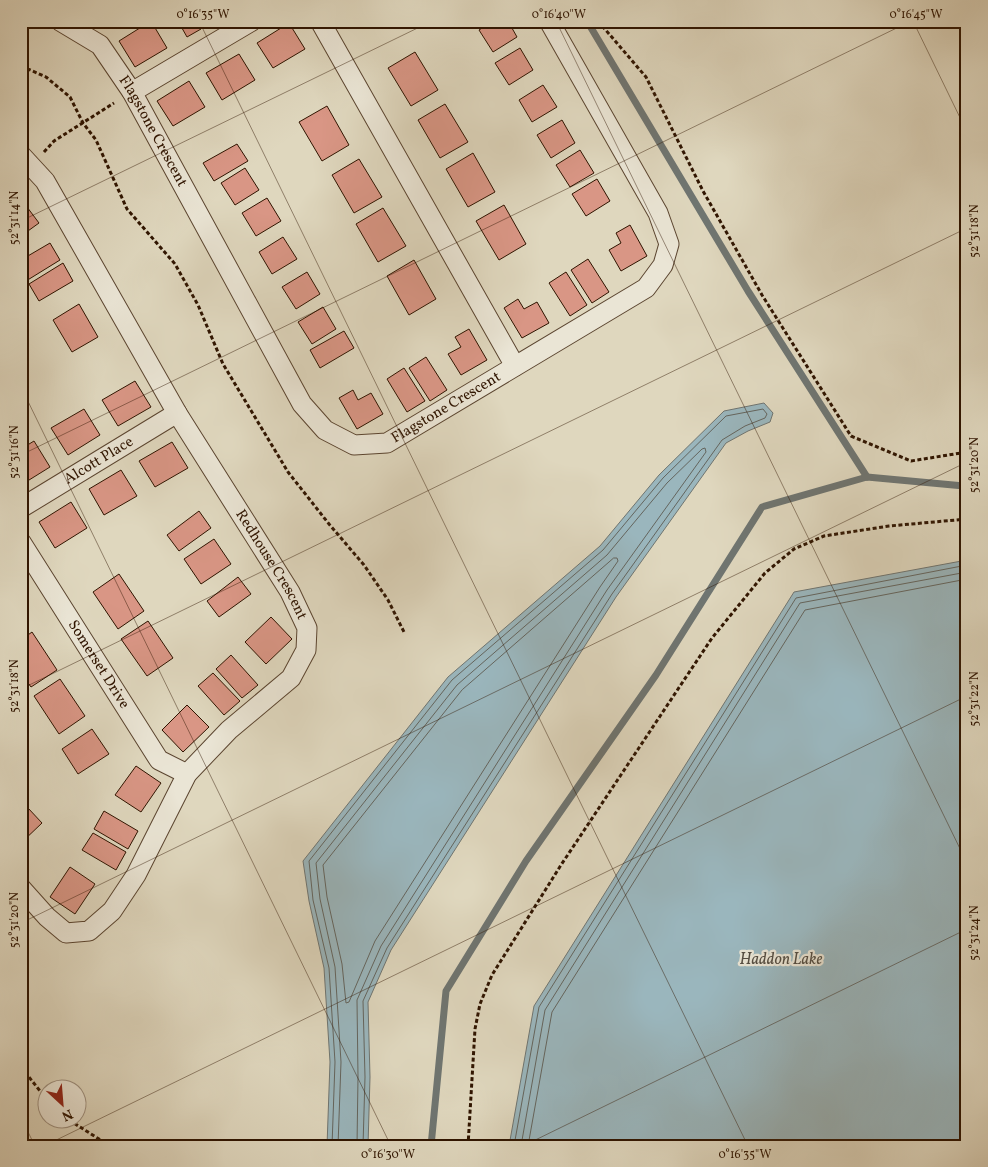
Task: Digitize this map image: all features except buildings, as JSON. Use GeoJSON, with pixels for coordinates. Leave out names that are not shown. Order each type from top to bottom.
{"type":"FeatureCollection","features":[{"type":"Feature","properties":{"kind":"street","name":"Flagstone Crescent"},"geometry":{"type":"LineString","coordinates":[[60,21],[100,45],[132,92],[302,404],[325,430],[354,445],[387,443],[646,288],[663,265],[669,244],[658,213],[549,21]]}},
{"type":"Feature","properties":{"kind":"street"},"geometry":{"type":"LineString","coordinates":[[132,92],[252,21]]}},
{"type":"Feature","properties":{"kind":"street"},"geometry":{"type":"LineString","coordinates":[[320,21],[515,366]]}},
{"type":"Feature","properties":{"kind":"street","name":"Redhouse Crescent"},"geometry":{"type":"LineString","coordinates":[[21,888],[47,917],[66,933],[89,931],[112,911],[136,874],[187,774],[229,730],[291,678],[306,650],[308,628],[290,592],[177,413],[45,181],[26,160]]}},
{"type":"Feature","properties":{"kind":"street","name":"Alcott Place"},"geometry":{"type":"LineString","coordinates":[[21,508],[177,413]]}},
{"type":"Feature","properties":{"kind":"street","name":"Somerset Drive"},"geometry":{"type":"LineString","coordinates":[[21,542],[159,760],[187,774]]}},
{"type":"Feature","properties":{"kind":"path"},"geometry":{"type":"LineString","coordinates":[[598,21],[646,77],[704,191],[762,295],[851,436],[911,460],[967,452]]}},
{"type":"Feature","properties":{"kind":"path"},"geometry":{"type":"LineString","coordinates":[[21,66],[46,77],[70,97],[83,123],[96,140],[128,209],[175,264],[198,305],[223,364],[288,472],[364,565],[388,600],[404,632]]}},
{"type":"Feature","properties":{"kind":"path"},"geometry":{"type":"LineString","coordinates":[[26,160],[132,92]]}},
{"type":"Feature","properties":{"kind":"path"},"geometry":{"type":"LineString","coordinates":[[468,1146],[475,1029],[480,1004],[492,975],[561,865],[718,631],[765,573],[794,550],[824,536],[889,526],[967,519]]}},
{"type":"Feature","properties":{"kind":"path"},"geometry":{"type":"LineString","coordinates":[[21,1066],[38,1088]]}},
{"type":"Feature","properties":{"kind":"path"},"geometry":{"type":"LineString","coordinates":[[85,1130],[110,1146]]}},
{"type":"Feature","properties":{"kind":"water"},"geometry":{"type":"Polygon","coordinates":[[[764,403],[773,413],[770,422],[726,443],[616,597],[391,950],[368,1002],[370,1077],[368,1146],[327,1146],[330,1062],[324,968],[309,901],[303,861],[448,677],[600,546],[659,475],[724,411],[764,403]]]}},
{"type":"Feature","properties":{"kind":"water","name":"Haddon Lake"},"geometry":{"type":"Polygon","coordinates":[[[967,560],[967,1146],[509,1146],[534,1006],[794,592],[967,560]]]}},
{"type":"Feature","properties":{"kind":"waterway"},"geometry":{"type":"LineString","coordinates":[[587,21],[748,291],[867,477]]}},
{"type":"Feature","properties":{"kind":"waterway"},"geometry":{"type":"LineString","coordinates":[[431,1146],[446,991],[526,861],[656,675],[762,507],[867,477],[967,485]]}}]}
